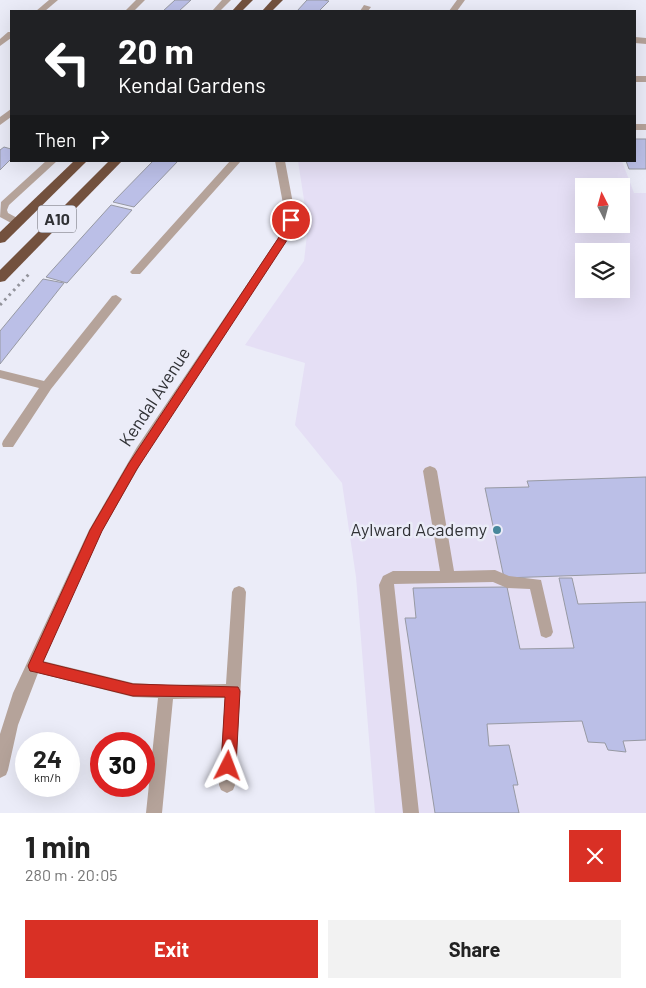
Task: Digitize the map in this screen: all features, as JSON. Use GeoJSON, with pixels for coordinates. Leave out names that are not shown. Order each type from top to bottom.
{"type":"FeatureCollection","features":[{"type":"Feature","properties":{"kind":"highway"},"geometry":{"type":"LineString","coordinates":[[238,10],[248,0]]}},
{"type":"Feature","properties":{"kind":"highway"},"geometry":{"type":"LineString","coordinates":[[268,10],[278,0]]}},
{"type":"Feature","properties":{"kind":"highway","name":"A10"},"geometry":{"type":"LineString","coordinates":[[0,239],[80,162]]}},
{"type":"Feature","properties":{"kind":"highway","name":"A10"},"geometry":{"type":"LineString","coordinates":[[0,278],[115,162]]}},
{"type":"Feature","properties":{"kind":"street"},"geometry":{"type":"LineString","coordinates":[[41,10],[54,0]]}},
{"type":"Feature","properties":{"kind":"street"},"geometry":{"type":"LineString","coordinates":[[129,10],[142,0]]}},
{"type":"Feature","properties":{"kind":"street"},"geometry":{"type":"LineString","coordinates":[[217,10],[227,0]]}},
{"type":"Feature","properties":{"kind":"street"},"geometry":{"type":"LineString","coordinates":[[0,43],[10,35]]}},
{"type":"Feature","properties":{"kind":"street"},"geometry":{"type":"LineString","coordinates":[[0,122],[10,113]]}},
{"type":"Feature","properties":{"kind":"street"},"geometry":{"type":"LineString","coordinates":[[17,222],[4,215],[2,210],[5,204],[51,162]]}},
{"type":"Feature","properties":{"kind":"street"},"geometry":{"type":"LineString","coordinates":[[136,272],[235,162]]}},
{"type":"Feature","properties":{"kind":"street","name":"Kendal Avenue"},"geometry":{"type":"LineString","coordinates":[[0,770],[2,750],[21,693],[96,530],[138,458],[292,225],[280,162]]}},
{"type":"Feature","properties":{"kind":"street"},"geometry":{"type":"LineString","coordinates":[[8,444],[48,386],[116,299]]}},
{"type":"Feature","properties":{"kind":"street"},"geometry":{"type":"LineString","coordinates":[[0,374],[48,386]]}},
{"type":"Feature","properties":{"kind":"street"},"geometry":{"type":"LineString","coordinates":[[430,471],[448,576]]}},
{"type":"Feature","properties":{"kind":"street"},"geometry":{"type":"LineString","coordinates":[[411,813],[386,585],[388,580],[393,578],[494,576],[506,582],[536,584],[546,632]]}},
{"type":"Feature","properties":{"kind":"street"},"geometry":{"type":"LineString","coordinates":[[227,785],[240,592]]}},
{"type":"Feature","properties":{"kind":"street"},"geometry":{"type":"LineString","coordinates":[[35,666],[133,690],[166,692],[232,691]]}},
{"type":"Feature","properties":{"kind":"street"},"geometry":{"type":"LineString","coordinates":[[154,813],[166,692]]}},
{"type":"Feature","properties":{"kind":"shaded area","name":"Aylward Academy"},"geometry":{"type":"Polygon","coordinates":[[[298,162],[622,162],[628,178],[575,178],[575,233],[630,233],[630,182],[634,193],[646,193],[646,813],[375,813],[356,577],[342,483],[295,425],[305,363],[245,345],[304,261],[308,226],[298,162]]]}},
{"type":"Feature","properties":{"kind":"building"},"geometry":{"type":"Polygon","coordinates":[[[175,0],[191,0],[180,10],[164,10],[175,0]]]}},
{"type":"Feature","properties":{"kind":"building"},"geometry":{"type":"Polygon","coordinates":[[[307,0],[329,1],[320,10],[298,10],[307,0]]]}},
{"type":"Feature","properties":{"kind":"building"},"geometry":{"type":"Polygon","coordinates":[[[636,139],[646,139],[646,169],[629,169],[626,162],[636,162],[636,139]]]}},
{"type":"Feature","properties":{"kind":"building"},"geometry":{"type":"Polygon","coordinates":[[[4,147],[10,149],[10,160],[0,170],[0,150],[4,147]]]}},
{"type":"Feature","properties":{"kind":"building"},"geometry":{"type":"Polygon","coordinates":[[[152,162],[177,162],[134,207],[113,202],[152,162]]]}},
{"type":"Feature","properties":{"kind":"building"},"geometry":{"type":"Polygon","coordinates":[[[111,205],[132,210],[67,283],[46,277],[111,205]]]}},
{"type":"Feature","properties":{"kind":"building"},"geometry":{"type":"Polygon","coordinates":[[[43,279],[64,283],[0,364],[0,331],[43,279]]]}},
{"type":"Feature","properties":{"kind":"building"},"geometry":{"type":"Polygon","coordinates":[[[646,477],[646,573],[504,578],[485,488],[529,487],[527,481],[646,477]]]}},
{"type":"Feature","properties":{"kind":"building"},"geometry":{"type":"Polygon","coordinates":[[[559,578],[572,578],[578,604],[646,602],[646,740],[623,741],[626,752],[608,750],[605,743],[588,742],[582,721],[487,724],[489,746],[509,745],[518,785],[513,785],[519,813],[435,813],[405,618],[416,618],[413,588],[507,587],[520,649],[574,648],[559,578]]]}},
{"type":"Feature","properties":{"kind":"place","name":"Aylward Academy"},"geometry":{"type":"Point","coordinates":[497,530]}},
{"type":"Feature","properties":{"kind":"route"},"geometry":{"type":"LineString","coordinates":[[228,766],[232,691],[166,692],[133,690],[35,666],[96,530],[142,450],[292,225],[291,220]]}}]}
